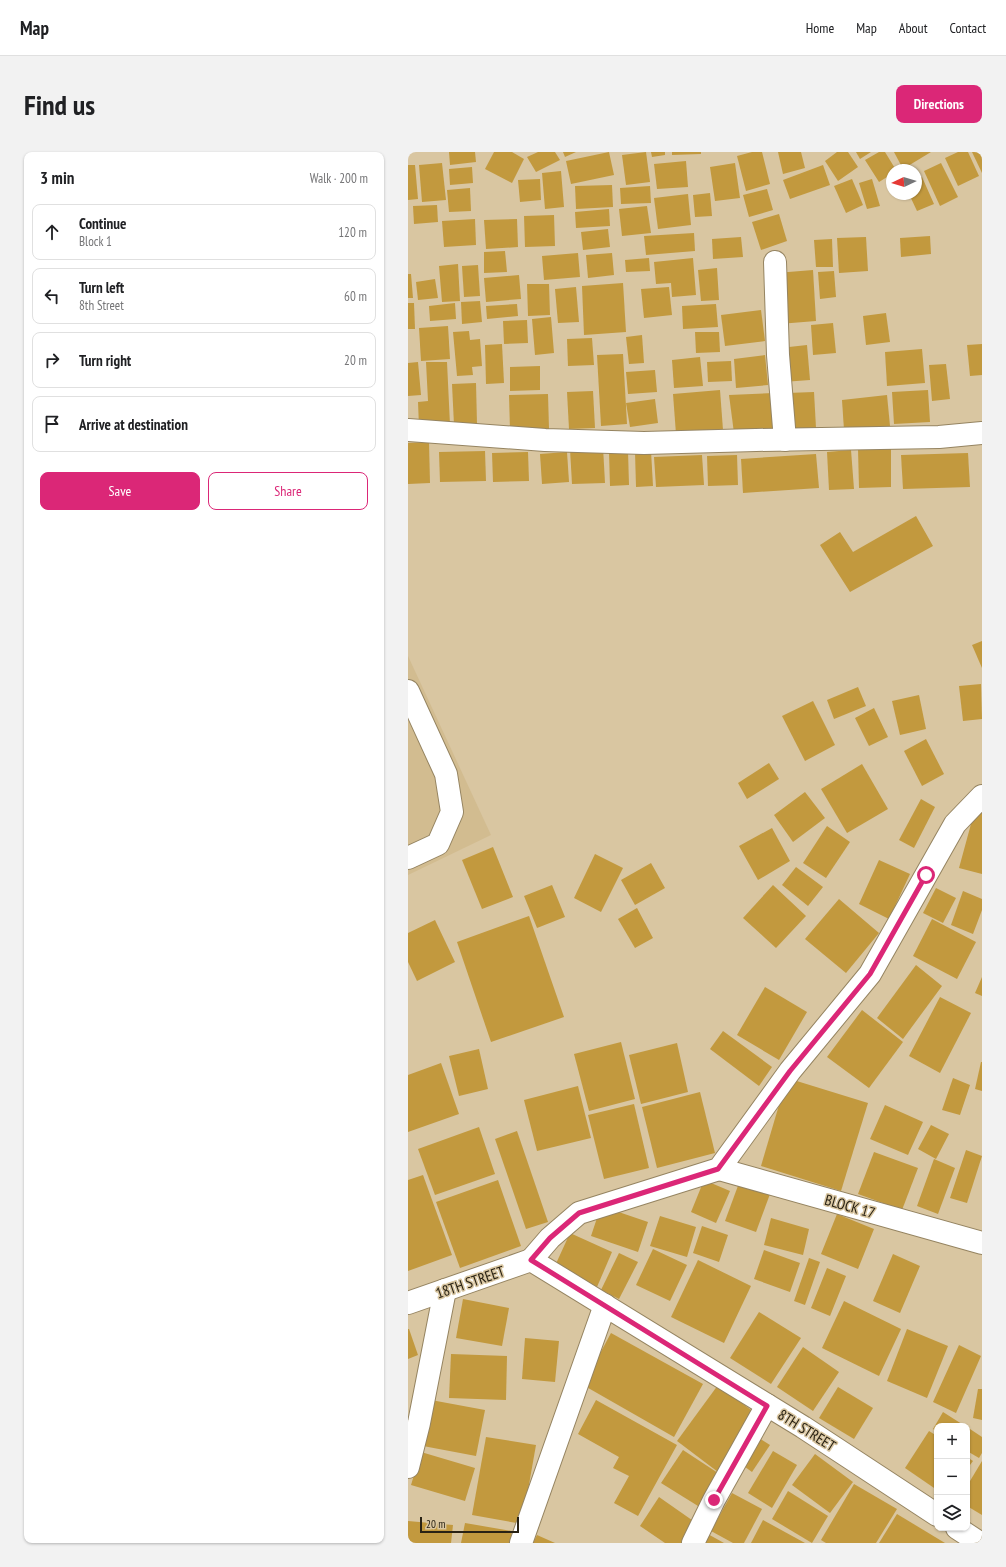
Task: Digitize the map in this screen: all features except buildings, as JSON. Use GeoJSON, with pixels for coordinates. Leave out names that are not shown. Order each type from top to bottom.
{"type":"FeatureCollection","features":[{"type":"Feature","properties":{"kind":"street"},"geometry":{"type":"LineString","coordinates":[[775,262],[778,356],[785,440]]}},
{"type":"Feature","properties":{"kind":"street"},"geometry":{"type":"LineString","coordinates":[[408,430],[545,440],[644,444],[939,437],[982,433]]}},
{"type":"Feature","properties":{"kind":"street"},"geometry":{"type":"LineString","coordinates":[[408,691],[446,774],[452,812],[438,844],[408,858]]}},
{"type":"Feature","properties":{"kind":"street"},"geometry":{"type":"LineString","coordinates":[[531,1260],[550,1238],[579,1213],[718,1169],[790,1071],[870,974],[955,824],[982,796]]}},
{"type":"Feature","properties":{"kind":"street","name":"BLOCK 17"},"geometry":{"type":"LineString","coordinates":[[718,1169],[982,1243]]}},
{"type":"Feature","properties":{"kind":"street","name":"18TH STREET"},"geometry":{"type":"LineString","coordinates":[[408,1303],[531,1260]]}},
{"type":"Feature","properties":{"kind":"street","name":"8TH STREET"},"geometry":{"type":"LineString","coordinates":[[531,1260],[767,1406],[803,1426],[934,1513]]}},
{"type":"Feature","properties":{"kind":"street"},"geometry":{"type":"LineString","coordinates":[[408,1467],[419,1423],[445,1290]]}},
{"type":"Feature","properties":{"kind":"street"},"geometry":{"type":"LineString","coordinates":[[522,1543],[605,1305]]}},
{"type":"Feature","properties":{"kind":"street"},"geometry":{"type":"LineString","coordinates":[[693,1543],[714,1500],[767,1406]]}},
{"type":"Feature","properties":{"kind":"street"},"geometry":{"type":"LineString","coordinates":[[962,1531],[980,1543]]}},
{"type":"Feature","properties":{"kind":"shaded area"},"geometry":{"type":"Polygon","coordinates":[[[408,656],[491,835],[408,875],[408,656]]]}},
{"type":"Feature","properties":{"kind":"route"},"geometry":{"type":"LineString","coordinates":[[714,1500],[767,1406],[531,1260],[550,1238],[579,1213],[718,1169],[790,1071],[870,974],[926,875]]}}]}
